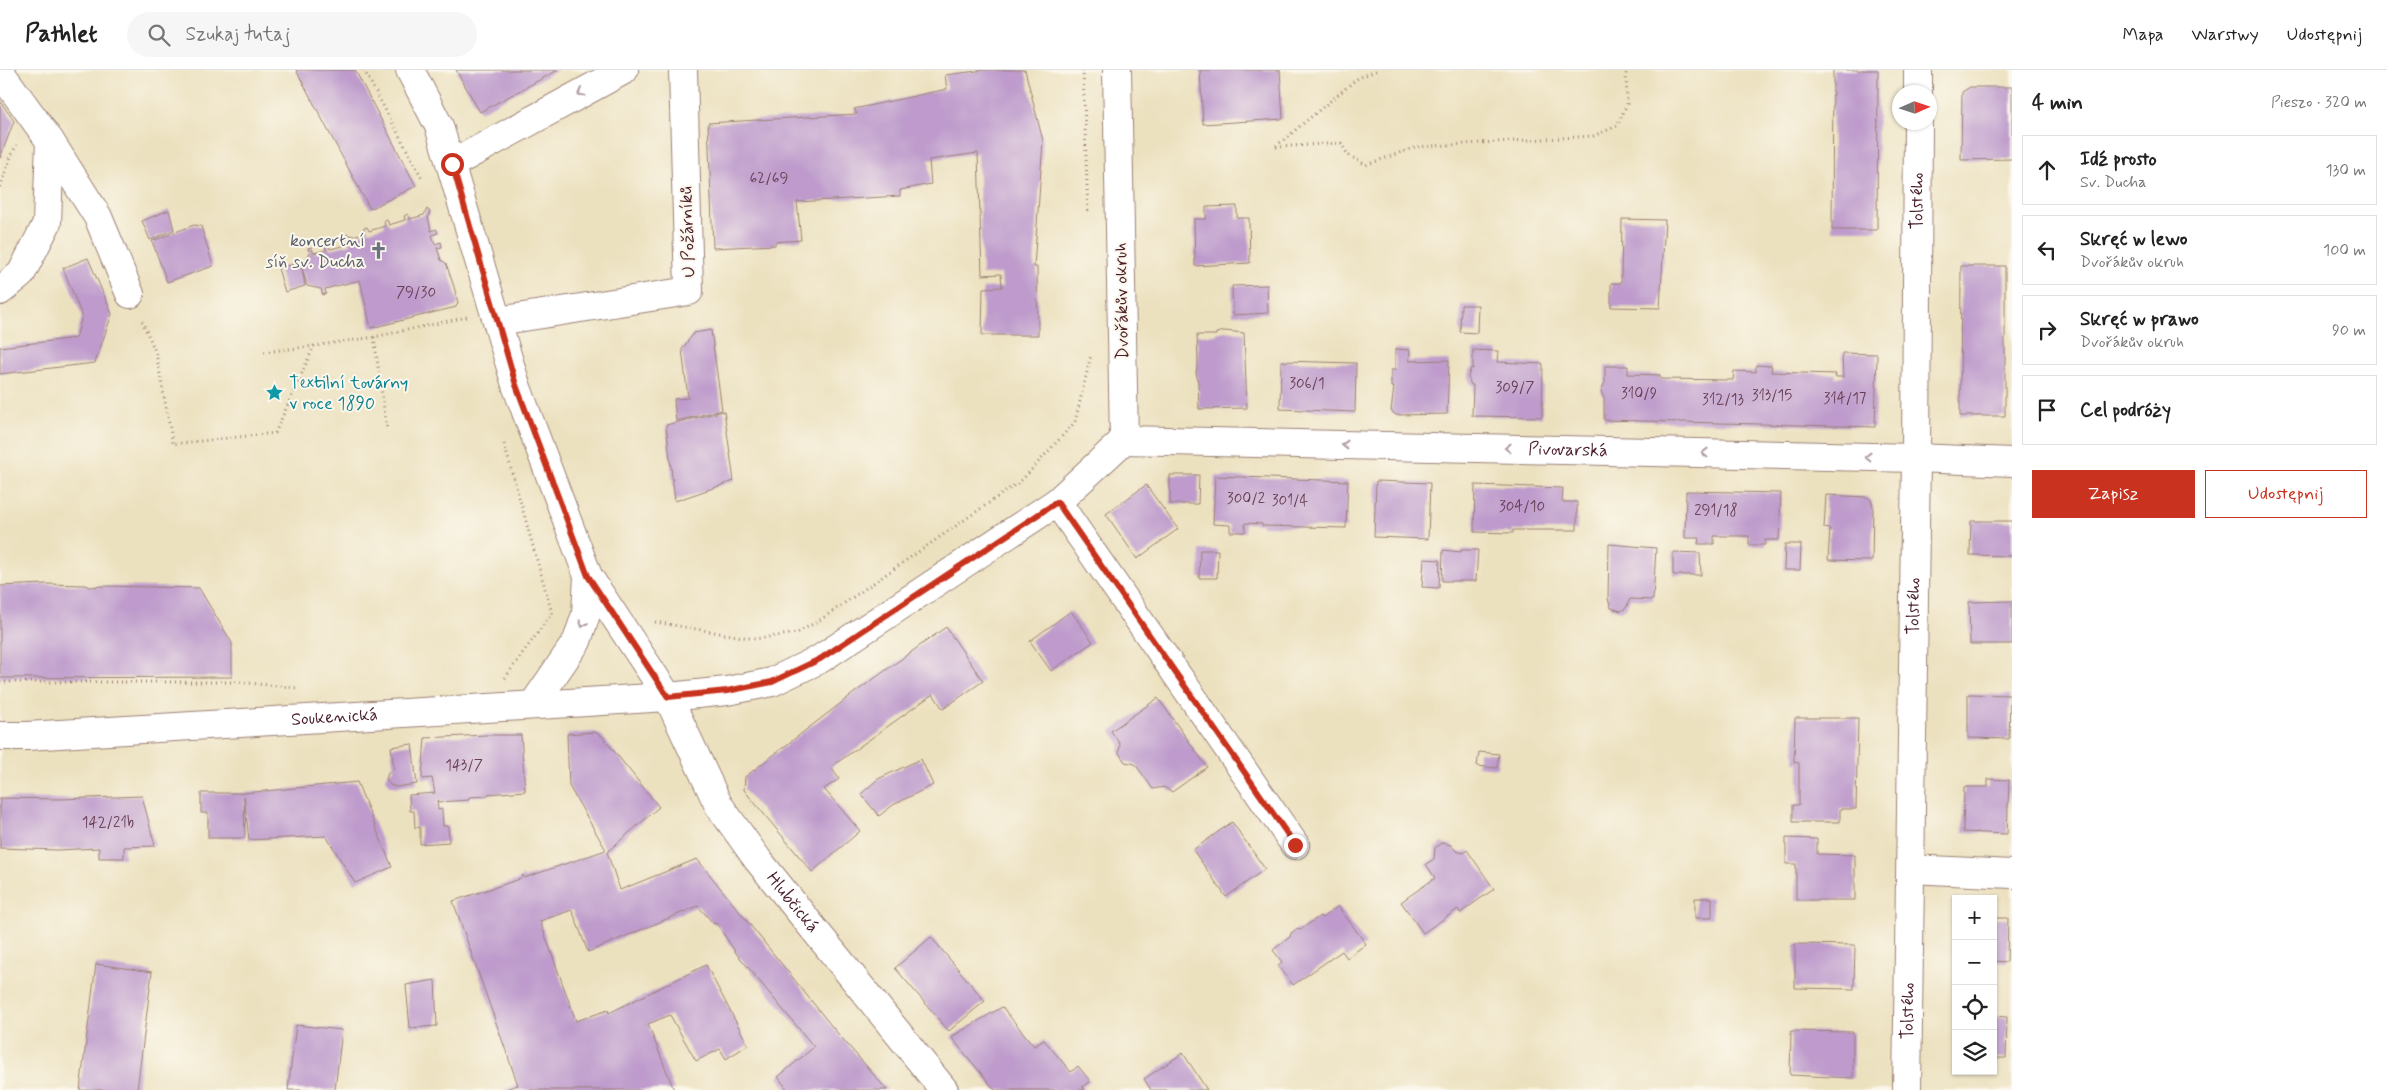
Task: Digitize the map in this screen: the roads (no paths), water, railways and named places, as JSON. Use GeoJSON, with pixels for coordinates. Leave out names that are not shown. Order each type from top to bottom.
{"type":"FeatureCollection","features":[{"type":"Feature","properties":{"kind":"street"},"geometry":{"type":"LineString","coordinates":[[410,70],[439,126],[452,164],[516,385],[588,576],[586,614],[577,641],[533,705]]}},
{"type":"Feature","properties":{"kind":"street"},"geometry":{"type":"LineString","coordinates":[[452,164],[624,70]]}},
{"type":"Feature","properties":{"kind":"street","name":"U Požárníků"},"geometry":{"type":"LineString","coordinates":[[498,321],[689,291],[683,70]]}},
{"type":"Feature","properties":{"kind":"street","name":"Dvořákův okruh"},"geometry":{"type":"LineString","coordinates":[[1117,70],[1124,440]]}},
{"type":"Feature","properties":{"kind":"street"},"geometry":{"type":"LineString","coordinates":[[1918,70],[1918,85]]}},
{"type":"Feature","properties":{"kind":"street"},"geometry":{"type":"LineString","coordinates":[[0,72],[43,131],[98,217],[130,294]]}},
{"type":"Feature","properties":{"kind":"street","name":"Tolstého"},"geometry":{"type":"LineString","coordinates":[[1907,1090],[1916,458],[1918,130]]}},
{"type":"Feature","properties":{"kind":"street"},"geometry":{"type":"LineString","coordinates":[[0,291],[21,274],[48,223],[43,131]]}},
{"type":"Feature","properties":{"kind":"street"},"geometry":{"type":"LineString","coordinates":[[668,697],[727,691],[772,682],[820,659],[1057,502],[1124,440]]}},
{"type":"Feature","properties":{"kind":"street","name":"Pivovarská"},"geometry":{"type":"LineString","coordinates":[[1124,440],[1916,458],[2012,462]]}},
{"type":"Feature","properties":{"kind":"street"},"geometry":{"type":"LineString","coordinates":[[1057,502],[1295,845]]}},
{"type":"Feature","properties":{"kind":"street","name":"Hlubčická"},"geometry":{"type":"LineString","coordinates":[[588,576],[668,697],[718,804],[758,860],[944,1090]]}},
{"type":"Feature","properties":{"kind":"street","name":"Soukenická"},"geometry":{"type":"LineString","coordinates":[[0,736],[27,736],[668,697]]}},
{"type":"Feature","properties":{"kind":"street"},"geometry":{"type":"LineString","coordinates":[[1911,869],[2012,874]]}},
{"type":"Feature","properties":{"kind":"place","name":"koncertní síň sv. Ducha"},"geometry":{"type":"Point","coordinates":[379,251]}},
{"type":"Feature","properties":{"kind":"place","name":"Textilní továrny v roce 1890"},"geometry":{"type":"Point","coordinates":[275,393]}}]}
